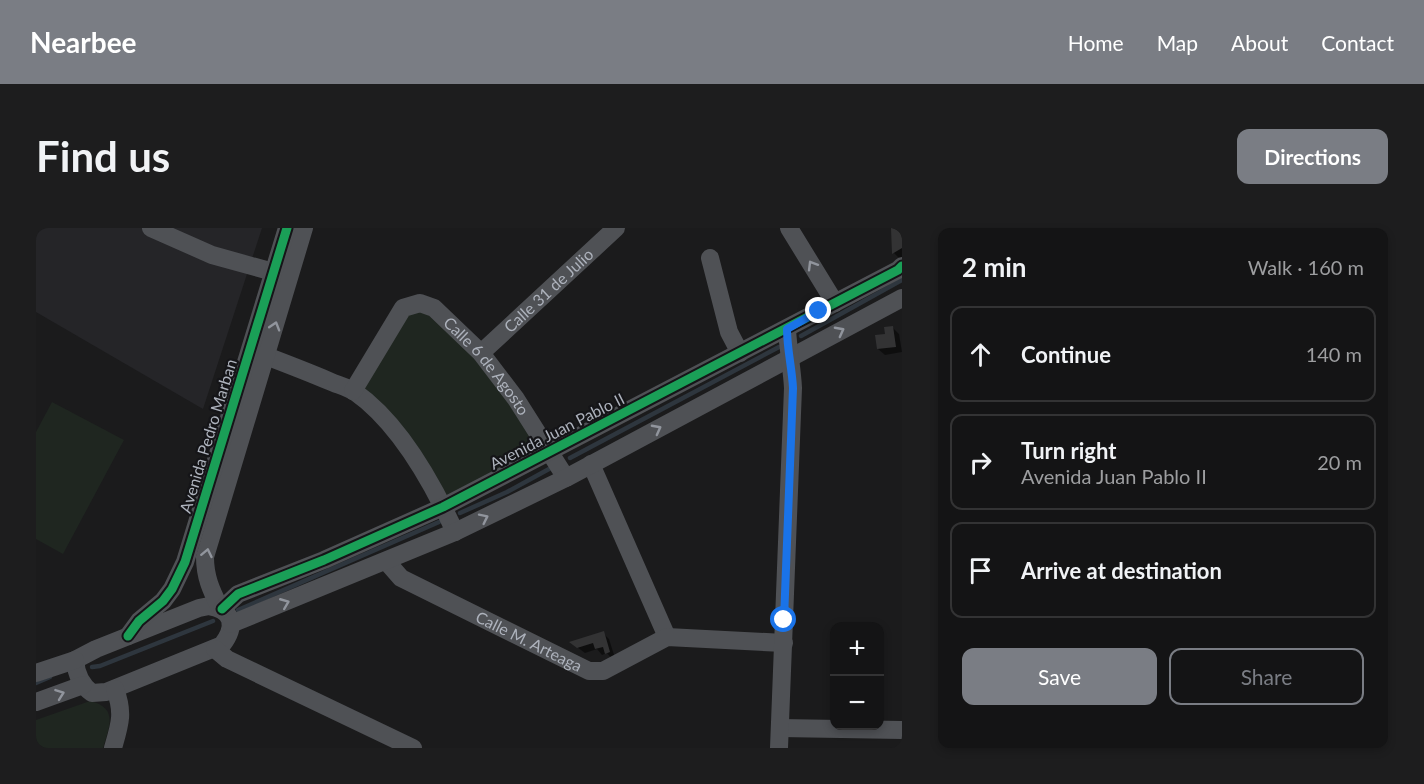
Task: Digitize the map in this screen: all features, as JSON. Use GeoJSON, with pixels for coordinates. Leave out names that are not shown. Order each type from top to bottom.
{"type":"FeatureCollection","features":[{"type":"Feature","properties":{"kind":"street"},"geometry":{"type":"LineString","coordinates":[[151,228],[212,255],[282,275]]}},
{"type":"Feature","properties":{"kind":"street","name":"Avenida Pedro Marban"},"geometry":{"type":"LineString","coordinates":[[224,614],[208,584],[205,557],[266,356],[282,275],[287,228]]}},
{"type":"Feature","properties":{"kind":"street","name":"Avenida Pedro Marban"},"geometry":{"type":"LineString","coordinates":[[128,636],[138,621],[164,600],[185,562],[282,275],[304,228]]}},
{"type":"Feature","properties":{"kind":"street","name":"Calle 31 de Julio"},"geometry":{"type":"LineString","coordinates":[[481,353],[616,228]]}},
{"type":"Feature","properties":{"kind":"street"},"geometry":{"type":"LineString","coordinates":[[789,228],[835,303]]}},
{"type":"Feature","properties":{"kind":"street"},"geometry":{"type":"LineString","coordinates":[[710,258],[729,332],[740,353]]}},
{"type":"Feature","properties":{"kind":"street","name":"Avenida Juan Pablo II"},"geometry":{"type":"LineString","coordinates":[[224,614],[238,594],[324,560],[444,507],[787,329],[902,266]]}},
{"type":"Feature","properties":{"kind":"street"},"geometry":{"type":"LineString","coordinates":[[224,614],[387,562],[455,532],[566,478],[902,298]]}},
{"type":"Feature","properties":{"kind":"street","name":"Calle 6 de Agosto"},"geometry":{"type":"LineString","coordinates":[[353,391],[403,308],[420,303],[435,308],[481,353],[516,399],[566,478]]}},
{"type":"Feature","properties":{"kind":"street"},"geometry":{"type":"LineString","coordinates":[[779,748],[793,388],[787,329]]}},
{"type":"Feature","properties":{"kind":"street"},"geometry":{"type":"LineString","coordinates":[[266,356],[353,391],[374,408],[393,428],[444,507],[455,532]]}},
{"type":"Feature","properties":{"kind":"street"},"geometry":{"type":"LineString","coordinates":[[591,464],[667,637],[784,643]]}},
{"type":"Feature","properties":{"kind":"street","name":"Calle M. Arteaga"},"geometry":{"type":"LineString","coordinates":[[387,562],[401,578],[590,671],[603,671],[667,637]]}},
{"type":"Feature","properties":{"kind":"street"},"geometry":{"type":"LineString","coordinates":[[36,673],[75,660],[96,649],[199,608],[209,606],[224,614],[230,634],[216,649],[100,694],[92,693],[83,685],[75,660]]}},
{"type":"Feature","properties":{"kind":"street"},"geometry":{"type":"LineString","coordinates":[[216,649],[227,659],[387,742],[413,748]]}},
{"type":"Feature","properties":{"kind":"street"},"geometry":{"type":"LineString","coordinates":[[36,702],[83,685]]}},
{"type":"Feature","properties":{"kind":"street"},"geometry":{"type":"LineString","coordinates":[[113,748],[122,711],[115,689]]}},
{"type":"Feature","properties":{"kind":"street"},"geometry":{"type":"LineString","coordinates":[[780,728],[902,730]]}},
{"type":"Feature","properties":{"kind":"shaded area"},"geometry":{"type":"Polygon","coordinates":[[[36,228],[262,228],[203,409],[36,312],[36,228]]]}},
{"type":"Feature","properties":{"kind":"shaded area"},"geometry":{"type":"Polygon","coordinates":[[[414,311],[425,312],[470,353],[543,448],[447,496],[365,388],[404,318],[414,311]]]}},
{"type":"Feature","properties":{"kind":"shaded area"},"geometry":{"type":"Polygon","coordinates":[[[52,402],[124,440],[63,554],[36,539],[36,432],[52,402]]]}},
{"type":"Feature","properties":{"kind":"shaded area"},"geometry":{"type":"Polygon","coordinates":[[[90,701],[105,708],[110,719],[103,748],[36,748],[36,720],[90,701]]]}},
{"type":"Feature","properties":{"kind":"building"},"geometry":{"type":"Polygon","coordinates":[[[891,228],[902,228],[902,248],[892,254],[891,228]]]}},
{"type":"Feature","properties":{"kind":"building"},"geometry":{"type":"Polygon","coordinates":[[[893,326],[896,347],[877,349],[875,335],[885,334],[884,327],[893,326]]]}},
{"type":"Feature","properties":{"kind":"building"},"geometry":{"type":"Polygon","coordinates":[[[604,631],[610,652],[605,654],[603,647],[595,649],[593,643],[577,648],[569,642],[604,631]]]}},
{"type":"Feature","properties":{"kind":"waterway"},"geometry":{"type":"LineString","coordinates":[[801,336],[902,280]]}},
{"type":"Feature","properties":{"kind":"waterway"},"geometry":{"type":"LineString","coordinates":[[570,458],[779,347]]}},
{"type":"Feature","properties":{"kind":"waterway"},"geometry":{"type":"LineString","coordinates":[[460,513],[507,492],[549,469]]}},
{"type":"Feature","properties":{"kind":"waterway"},"geometry":{"type":"LineString","coordinates":[[238,610],[439,522]]}},
{"type":"Feature","properties":{"kind":"waterway"},"geometry":{"type":"LineString","coordinates":[[92,667],[100,666],[213,621]]}},
{"type":"Feature","properties":{"kind":"waterway"},"geometry":{"type":"LineString","coordinates":[[36,683],[50,677]]}},
{"type":"Feature","properties":{"kind":"cycle path"},"geometry":{"type":"LineString","coordinates":[[128,636],[139,621],[163,601],[172,589],[185,562],[287,228]]}},
{"type":"Feature","properties":{"kind":"cycle path"},"geometry":{"type":"LineString","coordinates":[[222,609],[238,594],[324,560],[443,507],[902,266]]}},
{"type":"Feature","properties":{"kind":"route"},"geometry":{"type":"LineString","coordinates":[[784,620],[793,388],[787,329],[819,311]]}}]}
